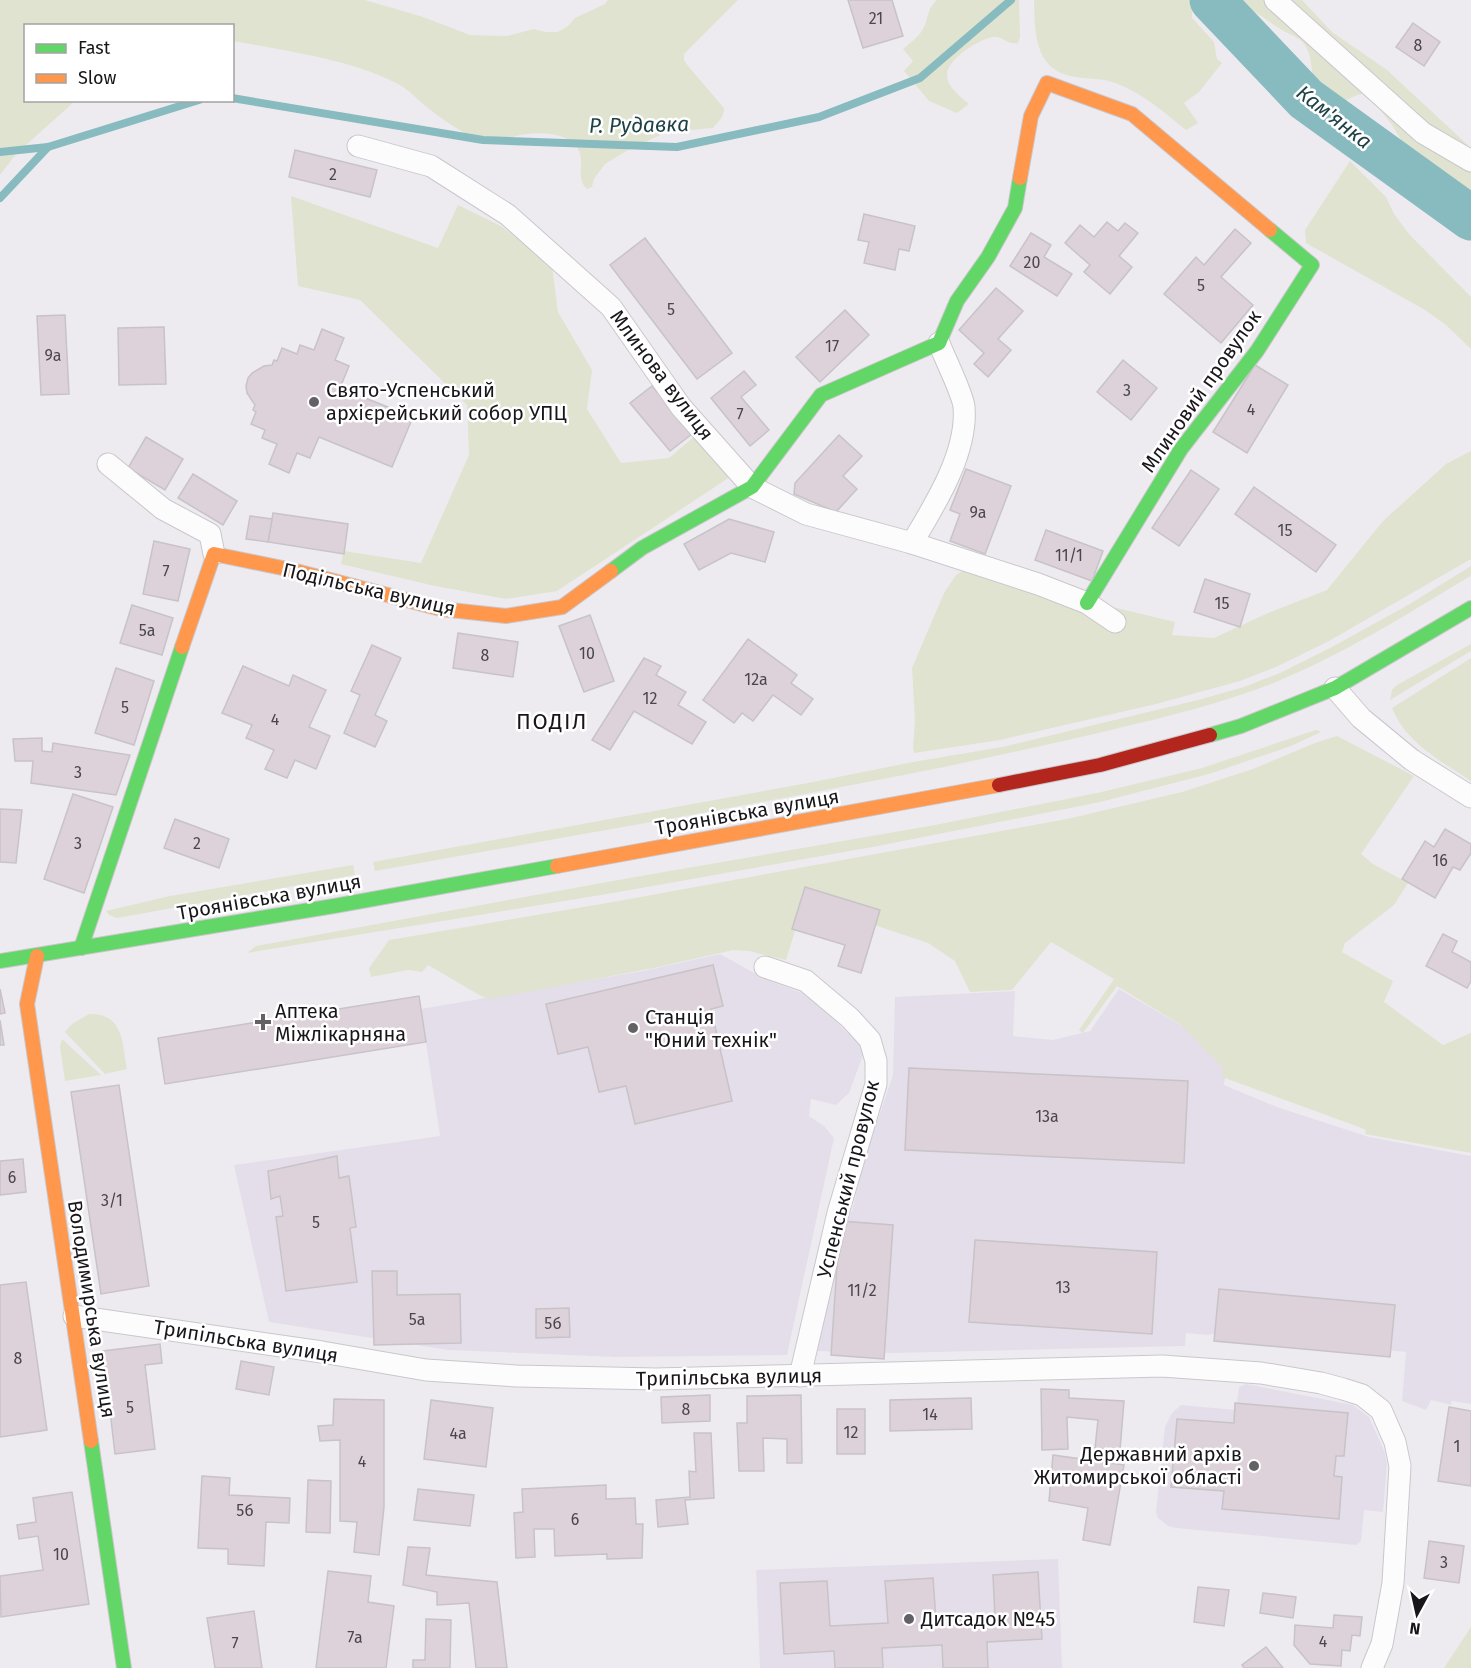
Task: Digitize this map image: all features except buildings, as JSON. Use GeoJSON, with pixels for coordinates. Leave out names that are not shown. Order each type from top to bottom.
{"type":"FeatureCollection","features":[{"type":"Feature","properties":{"kind":"street"},"geometry":{"type":"LineString","coordinates":[[1275,0],[1423,133],[1471,161]]}},
{"type":"Feature","properties":{"kind":"street","name":"Млиновий провулок"},"geometry":{"type":"LineString","coordinates":[[939,343],[957,301],[988,257],[1015,208],[1031,116],[1047,83],[1132,114],[1312,265],[1257,351],[1181,449],[1087,603]]}},
{"type":"Feature","properties":{"kind":"street","name":"Млинова вулиця"},"geometry":{"type":"LineString","coordinates":[[358,146],[431,166],[508,215],[611,307],[681,407],[752,487],[806,514],[912,543],[1038,584],[1087,603],[1115,622]]}},
{"type":"Feature","properties":{"kind":"street"},"geometry":{"type":"LineString","coordinates":[[912,543],[942,492],[962,437],[964,406],[939,343]]}},
{"type":"Feature","properties":{"kind":"street","name":"Подільська вулиця"},"geometry":{"type":"LineString","coordinates":[[214,554],[292,570],[441,609],[507,616],[562,607],[642,548],[752,487],[821,395],[939,343]]}},
{"type":"Feature","properties":{"kind":"street"},"geometry":{"type":"LineString","coordinates":[[81,948],[214,554],[210,534],[163,508],[108,464]]}},
{"type":"Feature","properties":{"kind":"street","name":"Троянівська вулиця"},"geometry":{"type":"LineString","coordinates":[[0,961],[334,906],[887,807],[1100,765],[1241,726],[1335,688],[1378,665],[1471,608]]}},
{"type":"Feature","properties":{"kind":"street"},"geometry":{"type":"LineString","coordinates":[[1335,688],[1361,718],[1412,760],[1471,797]]}},
{"type":"Feature","properties":{"kind":"street","name":"Володимирська вулиця"},"geometry":{"type":"LineString","coordinates":[[37,956],[27,1004],[124,1668]]}},
{"type":"Feature","properties":{"kind":"street","name":"Успенський провулок"},"geometry":{"type":"LineString","coordinates":[[765,967],[806,981],[850,1018],[870,1040],[876,1061],[876,1084],[838,1213],[800,1376]]}},
{"type":"Feature","properties":{"kind":"street","name":"Трипільська вулиця"},"geometry":{"type":"LineString","coordinates":[[74,1316],[426,1370],[517,1377],[656,1379],[1162,1366],[1261,1373],[1320,1383],[1362,1395],[1381,1410],[1395,1442],[1400,1466],[1394,1583],[1382,1644],[1372,1668]]}},
{"type":"Feature","properties":{"kind":"shaded area"},"geometry":{"type":"Polygon","coordinates":[[[720,954],[769,981],[805,994],[865,1050],[849,1093],[836,1105],[811,1099],[809,1116],[824,1126],[834,1138],[787,1355],[616,1357],[449,1350],[269,1322],[234,1165],[440,1136],[421,1009],[643,971],[720,954]]]}},
{"type":"Feature","properties":{"kind":"shaded area"},"geometry":{"type":"Polygon","coordinates":[[[1119,989],[1184,1027],[1226,1071],[1224,1085],[1277,1107],[1369,1137],[1471,1156],[1471,1404],[1452,1401],[1451,1405],[1431,1400],[1426,1410],[1402,1401],[1406,1352],[1212,1334],[1186,1333],[1185,1346],[894,1353],[816,1351],[843,1211],[852,1212],[863,1163],[893,1075],[895,997],[1015,991],[1013,1036],[1053,1040],[1090,1031],[1119,989]]]}},
{"type":"Feature","properties":{"kind":"shaded area"},"geometry":{"type":"Polygon","coordinates":[[[1246,1384],[1353,1405],[1369,1417],[1385,1453],[1387,1464],[1383,1512],[1364,1510],[1361,1541],[1356,1545],[1176,1528],[1168,1526],[1158,1518],[1156,1512],[1165,1427],[1172,1413],[1181,1405],[1236,1410],[1239,1387],[1246,1384]]]}},
{"type":"Feature","properties":{"kind":"shaded area","name":"Дитсадок №45"},"geometry":{"type":"Polygon","coordinates":[[[1058,1559],[1062,1668],[760,1668],[756,1570],[1058,1559]]]}},
{"type":"Feature","properties":{"kind":"green space"},"geometry":{"type":"Polygon","coordinates":[[[0,0],[365,0],[423,17],[470,35],[507,36],[534,29],[558,32],[575,18],[605,4],[608,0],[738,0],[684,54],[684,60],[688,66],[724,108],[719,121],[713,128],[667,132],[628,150],[605,164],[594,179],[592,187],[587,189],[581,178],[578,149],[568,140],[538,133],[516,136],[492,144],[480,142],[437,115],[404,87],[382,76],[341,62],[234,41],[234,24],[24,24],[24,102],[74,102],[16,154],[0,175],[0,0]]]}},
{"type":"Feature","properties":{"kind":"green space"},"geometry":{"type":"Polygon","coordinates":[[[937,0],[1019,0],[1020,37],[1018,43],[996,37],[982,40],[958,56],[948,69],[949,83],[969,104],[957,113],[929,101],[904,71],[913,61],[903,49],[922,30],[937,0]]]}},
{"type":"Feature","properties":{"kind":"green space"},"geometry":{"type":"Polygon","coordinates":[[[1034,0],[1189,0],[1192,5],[1192,18],[1214,42],[1217,59],[1222,63],[1199,92],[1184,103],[1198,123],[1186,130],[1151,103],[1122,86],[1103,80],[1075,77],[1051,67],[1039,48],[1034,0]]]}},
{"type":"Feature","properties":{"kind":"green space"},"geometry":{"type":"Polygon","coordinates":[[[1235,0],[1302,0],[1332,32],[1387,70],[1471,148],[1471,233],[1451,203],[1428,184],[1392,125],[1368,94],[1358,95],[1339,103],[1329,102],[1317,92],[1314,85],[1309,52],[1305,45],[1299,39],[1235,0]]]}},
{"type":"Feature","properties":{"kind":"green space"},"geometry":{"type":"Polygon","coordinates":[[[1350,161],[1386,197],[1394,214],[1409,234],[1471,297],[1471,349],[1446,325],[1425,310],[1306,243],[1305,230],[1350,161]]]}},
{"type":"Feature","properties":{"kind":"green space"},"geometry":{"type":"Polygon","coordinates":[[[291,196],[438,248],[458,205],[501,226],[552,266],[558,312],[592,370],[587,409],[621,463],[669,458],[695,436],[730,477],[557,591],[506,599],[435,586],[341,564],[344,551],[421,563],[469,455],[467,405],[360,300],[298,286],[291,196]]]}},
{"type":"Feature","properties":{"kind":"green space"},"geometry":{"type":"Polygon","coordinates":[[[1471,451],[1471,559],[1329,641],[1276,667],[1240,681],[1156,704],[1000,740],[914,753],[912,668],[944,593],[956,575],[964,570],[1064,606],[1104,605],[1175,622],[1172,635],[1214,638],[1268,613],[1327,590],[1383,521],[1446,464],[1471,451]]]}},
{"type":"Feature","properties":{"kind":"green space"},"geometry":{"type":"Polygon","coordinates":[[[1471,566],[1471,576],[1346,648],[1271,684],[1192,710],[944,767],[731,808],[375,871],[373,862],[1002,747],[1198,700],[1244,687],[1280,673],[1408,605],[1471,566]]]}},
{"type":"Feature","properties":{"kind":"green space"},"geometry":{"type":"Polygon","coordinates":[[[1471,644],[1471,651],[1390,700],[1392,690],[1397,685],[1471,644]]]}},
{"type":"Feature","properties":{"kind":"green space"},"geometry":{"type":"Polygon","coordinates":[[[1471,658],[1471,781],[1415,741],[1398,720],[1392,708],[1471,658]]]}},
{"type":"Feature","properties":{"kind":"green space"},"geometry":{"type":"Polygon","coordinates":[[[1316,730],[1321,732],[1291,746],[1209,774],[1100,802],[878,846],[613,893],[247,953],[256,946],[935,825],[1097,793],[1202,768],[1316,730]]]}},
{"type":"Feature","properties":{"kind":"green space"},"geometry":{"type":"Polygon","coordinates":[[[1337,736],[1414,776],[1361,854],[1373,864],[1408,883],[1394,905],[1345,943],[1342,952],[1393,981],[1384,1002],[1443,1045],[1471,1033],[1471,1153],[1365,1134],[1366,1130],[1359,1127],[1222,1077],[1223,1068],[1181,1025],[1117,986],[1083,1033],[1079,1030],[1114,979],[1051,942],[1012,990],[970,992],[955,961],[928,943],[815,905],[801,911],[786,960],[749,951],[733,950],[654,968],[490,999],[428,965],[422,972],[408,970],[371,977],[369,968],[389,940],[613,902],[1067,819],[1182,792],[1253,769],[1337,736]]]}},
{"type":"Feature","properties":{"kind":"green space"},"geometry":{"type":"Polygon","coordinates":[[[353,865],[355,875],[117,918],[106,911],[170,896],[353,865]]]}},
{"type":"Feature","properties":{"kind":"green space"},"geometry":{"type":"Polygon","coordinates":[[[89,1014],[100,1015],[115,1024],[122,1040],[127,1069],[105,1074],[65,1032],[72,1024],[89,1014]]]}},
{"type":"Feature","properties":{"kind":"green space"},"geometry":{"type":"Polygon","coordinates":[[[62,1039],[101,1075],[65,1081],[60,1047],[62,1039]]]}},
{"type":"Feature","properties":{"kind":"green space"},"geometry":{"type":"Polygon","coordinates":[[[1471,1627],[1471,1668],[1444,1668],[1471,1627]]]}},
{"type":"Feature","properties":{"kind":"waterway","name":"Р. Рудавка"},"geometry":{"type":"LineString","coordinates":[[234,98],[483,140],[677,147],[819,117],[920,78],[1011,0]]}},
{"type":"Feature","properties":{"kind":"waterway","name":"Кам'янка"},"geometry":{"type":"LineString","coordinates":[[1212,0],[1306,99],[1471,218]]}},
{"type":"Feature","properties":{"kind":"waterway","name":"Р. Рудавка"},"geometry":{"type":"LineString","coordinates":[[0,152],[48,147],[193,102]]}},
{"type":"Feature","properties":{"kind":"waterway"},"geometry":{"type":"LineString","coordinates":[[0,198],[48,147]]}},
{"type":"Feature","properties":{"kind":"traffic: fast"},"geometry":{"type":"LineString","coordinates":[[611,571],[642,548],[752,487],[821,395],[939,343],[957,301],[988,257],[1015,208],[1020,178]]}},
{"type":"Feature","properties":{"kind":"traffic: fast"},"geometry":{"type":"LineString","coordinates":[[1087,603],[1181,449],[1257,351],[1312,265],[1270,230]]}},
{"type":"Feature","properties":{"kind":"traffic: fast"},"geometry":{"type":"LineString","coordinates":[[1210,735],[1241,726],[1335,688],[1471,608]]}},
{"type":"Feature","properties":{"kind":"traffic: fast"},"geometry":{"type":"LineString","coordinates":[[81,948],[182,647]]}},
{"type":"Feature","properties":{"kind":"traffic: fast"},"geometry":{"type":"LineString","coordinates":[[0,961],[334,906],[557,866]]}},
{"type":"Feature","properties":{"kind":"traffic: fast"},"geometry":{"type":"LineString","coordinates":[[91,1441],[124,1668]]}},
{"type":"Feature","properties":{"kind":"traffic: slow"},"geometry":{"type":"LineString","coordinates":[[1020,178],[1031,116],[1047,83],[1132,114],[1270,230]]}},
{"type":"Feature","properties":{"kind":"traffic: slow"},"geometry":{"type":"LineString","coordinates":[[182,647],[214,554],[292,570],[441,609],[506,616],[562,607],[611,571]]}},
{"type":"Feature","properties":{"kind":"traffic: slow"},"geometry":{"type":"LineString","coordinates":[[557,866],[999,785]]}},
{"type":"Feature","properties":{"kind":"traffic: slow"},"geometry":{"type":"LineString","coordinates":[[37,956],[27,1004],[91,1441]]}},
{"type":"Feature","properties":{"kind":"traffic: jam"},"geometry":{"type":"LineString","coordinates":[[999,785],[1100,765],[1210,735]]}},
{"type":"Feature","properties":{"kind":"place","name":"Свято-Успенський архієрейський собор УПЦ"},"geometry":{"type":"Point","coordinates":[314,402]}},
{"type":"Feature","properties":{"kind":"place","name":"Аптека Міжлікарняна"},"geometry":{"type":"Point","coordinates":[263,1022]}},
{"type":"Feature","properties":{"kind":"place","name":"Станція \"Юний технік\""},"geometry":{"type":"Point","coordinates":[633,1028]}},
{"type":"Feature","properties":{"kind":"place","name":"Державний архів Житомирської області"},"geometry":{"type":"Point","coordinates":[1254,1466]}},
{"type":"Feature","properties":{"kind":"place","name":"Дитсадок №45"},"geometry":{"type":"Point","coordinates":[909,1619]}},
{"type":"Feature","properties":{"kind":"district","name":"ПОДІЛ"},"geometry":{"type":"Point","coordinates":[552,721]}}]}
